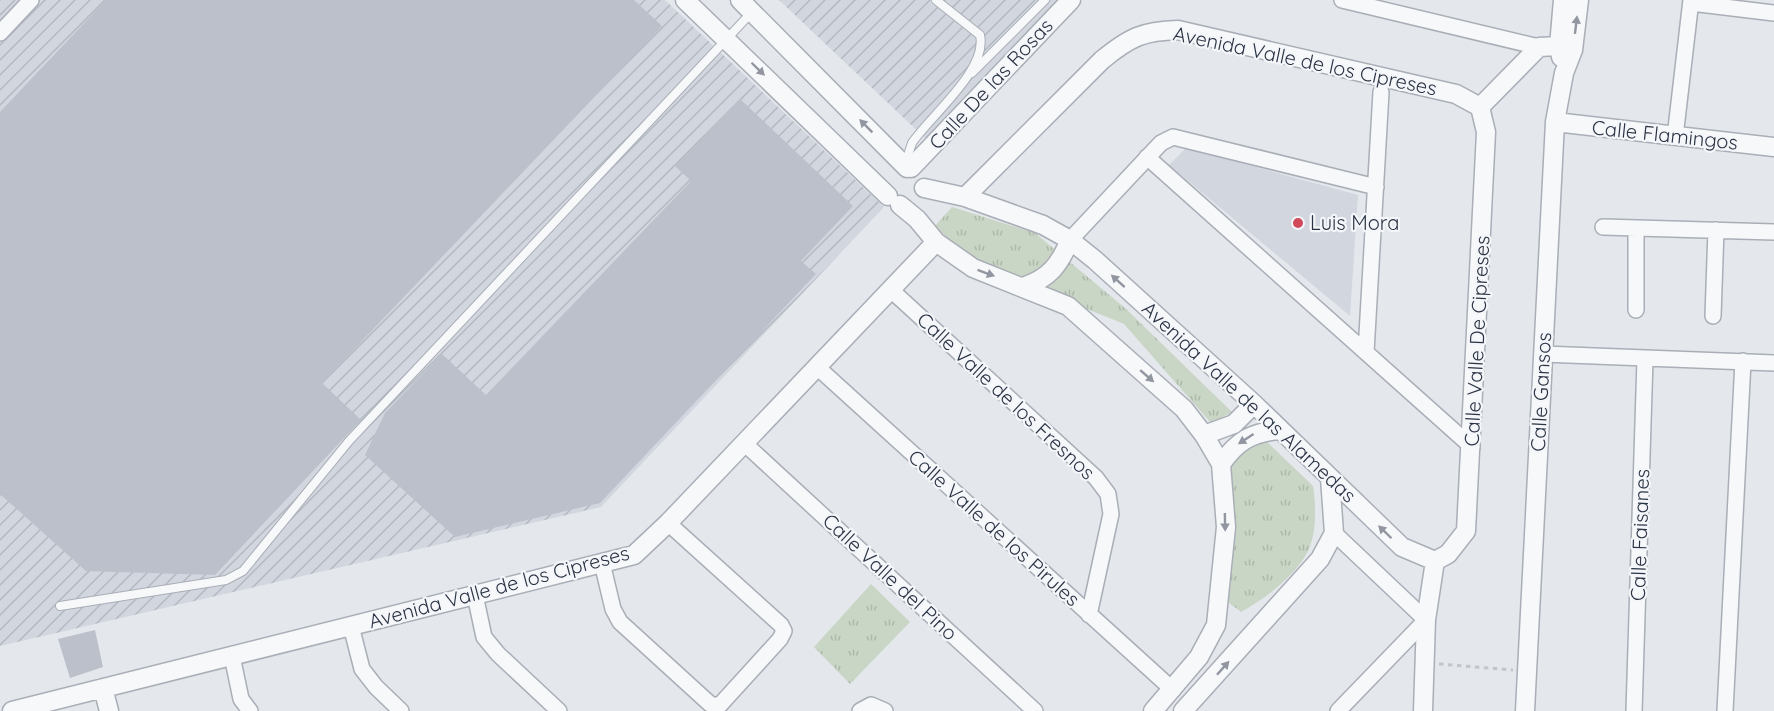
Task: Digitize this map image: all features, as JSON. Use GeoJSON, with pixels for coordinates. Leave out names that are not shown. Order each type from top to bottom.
{"type":"FeatureCollection","features":[{"type":"Feature","properties":{"kind":"street"},"geometry":{"type":"LineString","coordinates":[[0,33],[31,0]]}},
{"type":"Feature","properties":{"kind":"street"},"geometry":{"type":"LineString","coordinates":[[685,0],[894,200],[917,219],[936,242],[973,268],[1068,306],[1184,409],[1204,435],[1221,464],[1226,527],[1216,625],[1199,657],[1153,711]]}},
{"type":"Feature","properties":{"kind":"street","name":"Calle De las Rosas"},"geometry":{"type":"LineString","coordinates":[[909,168],[1071,0]]}},
{"type":"Feature","properties":{"kind":"street"},"geometry":{"type":"LineString","coordinates":[[1342,0],[1539,47],[1566,48]]}},
{"type":"Feature","properties":{"kind":"street"},"geometry":{"type":"LineString","coordinates":[[1563,0],[1566,48]]}},
{"type":"Feature","properties":{"kind":"street"},"geometry":{"type":"LineString","coordinates":[[1566,48],[1579,0]]}},
{"type":"Feature","properties":{"kind":"street"},"geometry":{"type":"LineString","coordinates":[[1675,137],[1691,2],[1774,13]]}},
{"type":"Feature","properties":{"kind":"street"},"geometry":{"type":"LineString","coordinates":[[746,6],[909,168],[921,176],[924,188],[916,202],[894,200]]}},
{"type":"Feature","properties":{"kind":"street","name":"Avenida Valle de los Cipreses"},"geometry":{"type":"LineString","coordinates":[[965,197],[1102,60],[1125,41],[1150,31],[1178,30],[1456,94],[1480,107]]}},
{"type":"Feature","properties":{"kind":"street"},"geometry":{"type":"LineString","coordinates":[[1480,107],[1539,47]]}},
{"type":"Feature","properties":{"kind":"street","name":"Calle Gansos"},"geometry":{"type":"LineString","coordinates":[[1525,711],[1555,122],[1564,74],[1566,48]]}},
{"type":"Feature","properties":{"kind":"street"},"geometry":{"type":"LineString","coordinates":[[1366,352],[1381,92]]}},
{"type":"Feature","properties":{"kind":"street","name":"Calle Valle De Cipreses"},"geometry":{"type":"LineString","coordinates":[[1435,561],[1448,554],[1466,531],[1473,447],[1486,132],[1480,107]]}},
{"type":"Feature","properties":{"kind":"street","name":"Calle Flamingos"},"geometry":{"type":"LineString","coordinates":[[1555,122],[1774,147]]}},
{"type":"Feature","properties":{"kind":"street"},"geometry":{"type":"LineString","coordinates":[[1023,287],[1040,281],[1053,272],[1070,240],[1161,143],[1173,137],[1376,187]]}},
{"type":"Feature","properties":{"kind":"street"},"geometry":{"type":"LineString","coordinates":[[1147,157],[1473,447]]}},
{"type":"Feature","properties":{"kind":"street"},"geometry":{"type":"LineString","coordinates":[[894,200],[886,184],[891,174],[909,168]]}},
{"type":"Feature","properties":{"kind":"street","name":"Avenida Valle de las Alamedas"},"geometry":{"type":"LineString","coordinates":[[924,188],[965,197],[1043,225],[1070,240],[1254,404],[1402,547],[1435,561]]}},
{"type":"Feature","properties":{"kind":"street"},"geometry":{"type":"LineString","coordinates":[[1603,227],[1774,232]]}},
{"type":"Feature","properties":{"kind":"street"},"geometry":{"type":"LineString","coordinates":[[1636,229],[1636,310]]}},
{"type":"Feature","properties":{"kind":"street"},"geometry":{"type":"LineString","coordinates":[[1713,316],[1716,230]]}},
{"type":"Feature","properties":{"kind":"street","name":"Avenida Valle de los Cipreses"},"geometry":{"type":"LineString","coordinates":[[17,710],[634,555],[668,523],[936,242]]}},
{"type":"Feature","properties":{"kind":"street","name":"Calle Valle de los Fresnos"},"geometry":{"type":"LineString","coordinates":[[890,289],[1096,478],[1108,494],[1111,514],[1089,615]]}},
{"type":"Feature","properties":{"kind":"street"},"geometry":{"type":"LineString","coordinates":[[1542,354],[1774,363]]}},
{"type":"Feature","properties":{"kind":"street","name":"Calle Faisanes"},"geometry":{"type":"LineString","coordinates":[[1634,711],[1645,359]]}},
{"type":"Feature","properties":{"kind":"street"},"geometry":{"type":"LineString","coordinates":[[1725,711],[1743,361]]}},
{"type":"Feature","properties":{"kind":"street","name":"Calle Valle de los Pirules"},"geometry":{"type":"LineString","coordinates":[[816,366],[1173,690]]}},
{"type":"Feature","properties":{"kind":"street"},"geometry":{"type":"LineString","coordinates":[[1204,435],[1234,424],[1254,404]]}},
{"type":"Feature","properties":{"kind":"street"},"geometry":{"type":"LineString","coordinates":[[1221,464],[1231,450],[1245,438],[1257,432],[1280,430]]}},
{"type":"Feature","properties":{"kind":"street","name":"Calle Valle del Pino"},"geometry":{"type":"LineString","coordinates":[[744,443],[1035,711]]}},
{"type":"Feature","properties":{"kind":"street"},"geometry":{"type":"LineString","coordinates":[[1186,710],[1314,567],[1334,533],[1330,478]]}},
{"type":"Feature","properties":{"kind":"street"},"geometry":{"type":"LineString","coordinates":[[602,563],[613,609],[620,622],[710,704],[718,706],[780,639],[784,631],[781,625],[668,523]]}},
{"type":"Feature","properties":{"kind":"street"},"geometry":{"type":"LineString","coordinates":[[1334,533],[1426,620]]}},
{"type":"Feature","properties":{"kind":"street"},"geometry":{"type":"LineString","coordinates":[[1423,711],[1426,620],[1435,561]]}},
{"type":"Feature","properties":{"kind":"street"},"geometry":{"type":"LineString","coordinates":[[475,595],[484,637],[498,654],[559,711]]}},
{"type":"Feature","properties":{"kind":"street"},"geometry":{"type":"LineString","coordinates":[[1338,711],[1426,620]]}},
{"type":"Feature","properties":{"kind":"street"},"geometry":{"type":"LineString","coordinates":[[1216,625],[1240,649]]}},
{"type":"Feature","properties":{"kind":"street"},"geometry":{"type":"LineString","coordinates":[[351,626],[362,669],[376,687],[401,711]]}},
{"type":"Feature","properties":{"kind":"street"},"geometry":{"type":"LineString","coordinates":[[232,656],[241,699],[250,711]]}},
{"type":"Feature","properties":{"kind":"street"},"geometry":{"type":"LineString","coordinates":[[103,688],[109,711]]}},
{"type":"Feature","properties":{"kind":"street"},"geometry":{"type":"LineString","coordinates":[[860,711],[871,705],[885,711]]}},
{"type":"Feature","properties":{"kind":"lane"},"geometry":{"type":"LineString","coordinates":[[936,0],[980,35],[980,53],[964,81]]}},
{"type":"Feature","properties":{"kind":"lane"},"geometry":{"type":"LineString","coordinates":[[909,168],[908,155],[912,143],[964,81],[1046,0]]}},
{"type":"Feature","properties":{"kind":"lane"},"geometry":{"type":"LineString","coordinates":[[60,606],[226,580],[243,571],[364,425],[727,40],[746,6]]}},
{"type":"Feature","properties":{"kind":"path"},"geometry":{"type":"LineString","coordinates":[[1425,663],[1527,671]]}},
{"type":"Feature","properties":{"kind":"shaded area"},"geometry":{"type":"Polygon","coordinates":[[[0,0],[665,0],[884,207],[601,507],[0,646],[0,0]]]}},
{"type":"Feature","properties":{"kind":"shaded area"},"geometry":{"type":"Polygon","coordinates":[[[779,0],[1061,0],[926,139],[779,0]]]}},
{"type":"Feature","properties":{"kind":"shaded area","name":"Luis Mora"},"geometry":{"type":"Polygon","coordinates":[[[1186,148],[1358,195],[1350,316],[1169,165],[1186,148]]]}},
{"type":"Feature","properties":{"kind":"green space"},"geometry":{"type":"Polygon","coordinates":[[[952,207],[1035,233],[1125,308],[1232,412],[1211,423],[1124,324],[993,271],[960,250],[935,226],[952,207]]]}},
{"type":"Feature","properties":{"kind":"green space"},"geometry":{"type":"Polygon","coordinates":[[[1263,438],[1313,486],[1314,527],[1308,551],[1295,569],[1269,594],[1241,612],[1228,602],[1225,588],[1228,458],[1263,438]]]}},
{"type":"Feature","properties":{"kind":"green space"},"geometry":{"type":"Polygon","coordinates":[[[871,584],[910,622],[850,684],[814,647],[871,584]]]}},
{"type":"Feature","properties":{"kind":"building"},"geometry":{"type":"Polygon","coordinates":[[[106,0],[634,0],[662,26],[322,383],[361,420],[215,575],[86,571],[0,494],[0,112],[106,0]]]}},
{"type":"Feature","properties":{"kind":"building"},"geometry":{"type":"Polygon","coordinates":[[[740,99],[853,206],[801,261],[816,274],[600,503],[455,537],[365,455],[385,413],[442,354],[486,395],[691,181],[675,166],[740,99]]]}},
{"type":"Feature","properties":{"kind":"building"},"geometry":{"type":"Polygon","coordinates":[[[95,630],[103,667],[70,678],[58,639],[95,630]]]}},
{"type":"Feature","properties":{"kind":"place","name":"Luis Mora"},"geometry":{"type":"Point","coordinates":[1298,223]}}]}
